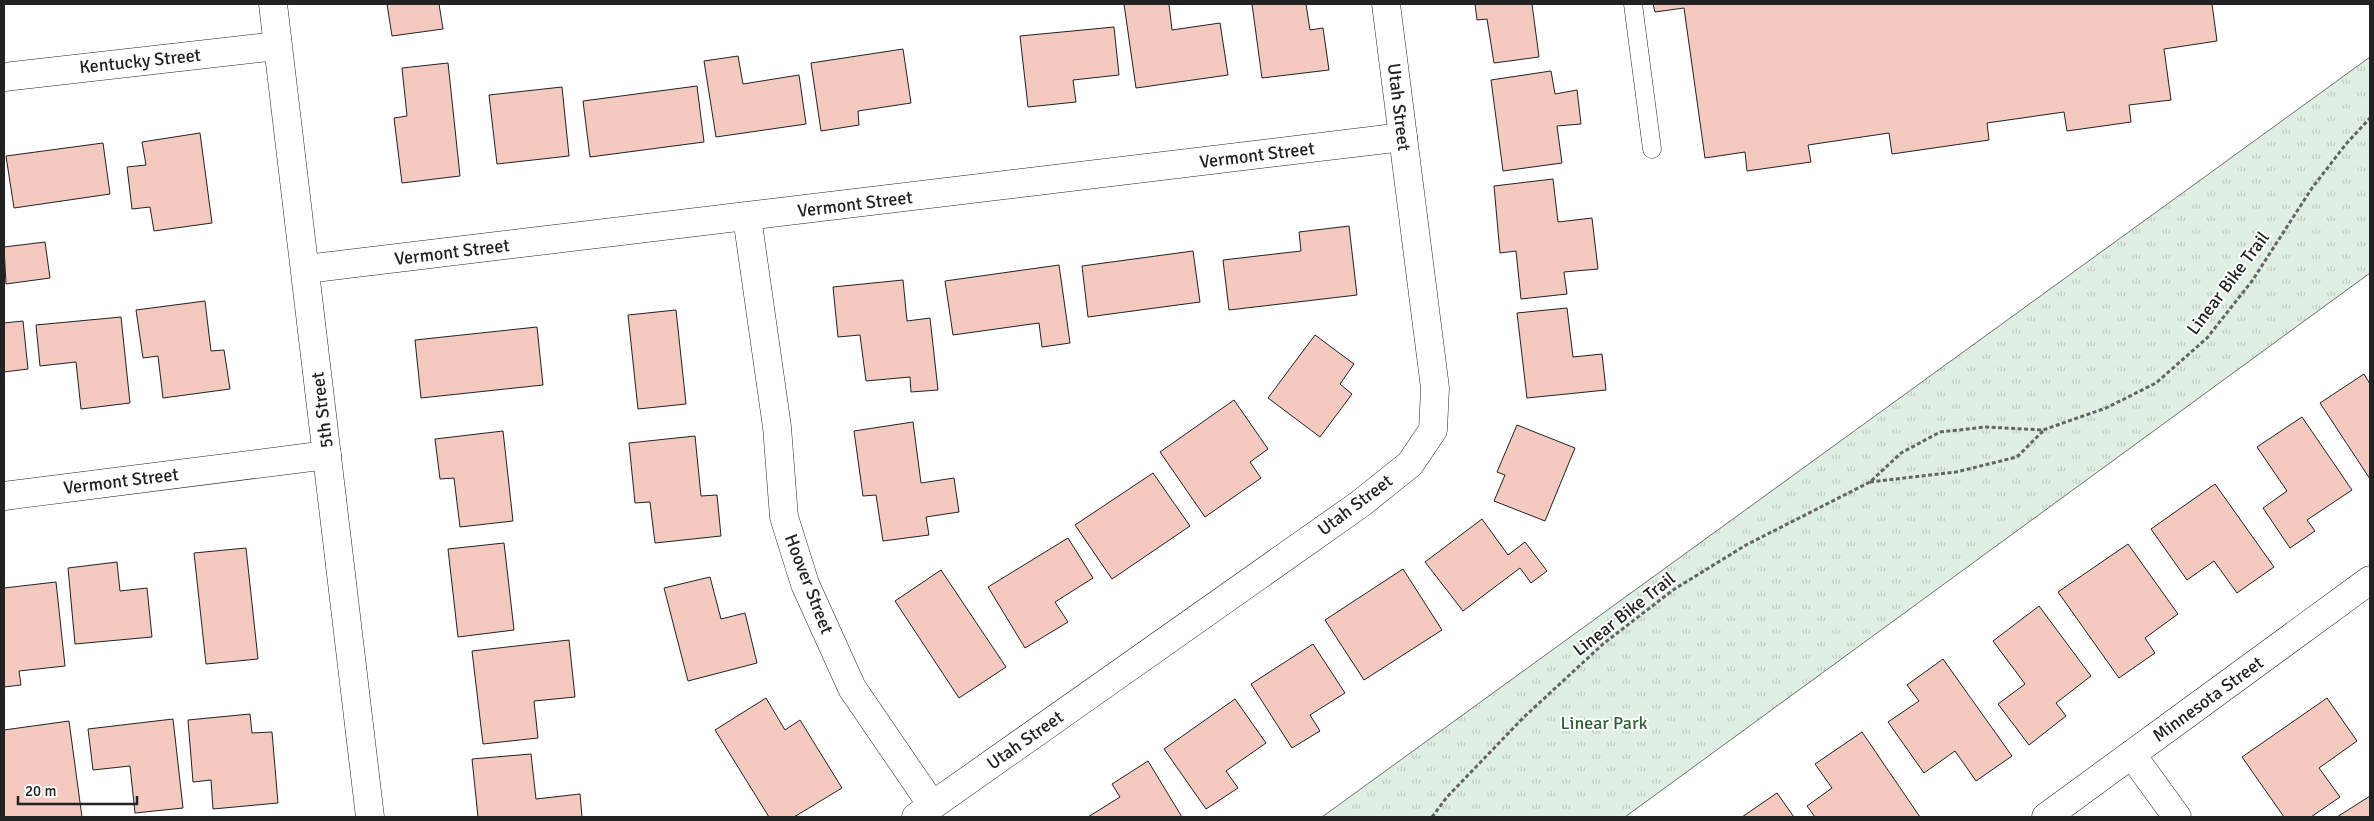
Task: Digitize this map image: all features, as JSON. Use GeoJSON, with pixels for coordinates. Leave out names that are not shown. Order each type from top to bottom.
{"type":"FeatureCollection","features":[{"type":"Feature","properties":{"kind":"street","name":"5th Street"},"geometry":{"type":"LineString","coordinates":[[273,4],[370,817]]}},
{"type":"Feature","properties":{"kind":"street","name":"Utah Street"},"geometry":{"type":"LineString","coordinates":[[924,811],[1360,504],[1410,464],[1433,430],[1435,388],[1386,4]]}},
{"type":"Feature","properties":{"kind":"street","name":"Kentucky Street"},"geometry":{"type":"LineString","coordinates":[[4,76],[277,46]]}},
{"type":"Feature","properties":{"kind":"street","name":"Vermont Street"},"geometry":{"type":"LineString","coordinates":[[306,270],[1403,138]]}},
{"type":"Feature","properties":{"kind":"street","name":"Hoover Street"},"geometry":{"type":"LineString","coordinates":[[747,217],[777,427],[784,517],[805,584],[852,688],[924,811]]}},
{"type":"Feature","properties":{"kind":"street","name":"Vermont Street"},"geometry":{"type":"LineString","coordinates":[[4,496],[327,455]]}},
{"type":"Feature","properties":{"kind":"street","name":"Minnesota Street"},"geometry":{"type":"LineString","coordinates":[[2046,817],[2370,580]]}},
{"type":"Feature","properties":{"kind":"street"},"geometry":{"type":"LineString","coordinates":[[2132,755],[2177,817]]}},
{"type":"Feature","properties":{"kind":"lane"},"geometry":{"type":"LineString","coordinates":[[1634,4],[1652,149]]}},
{"type":"Feature","properties":{"kind":"path","name":"Linear Bike Trail"},"geometry":{"type":"LineString","coordinates":[[1432,817],[1447,797],[1524,717],[1603,644],[1665,596],[1746,545],[1870,482],[1901,453],[1940,432],[1986,427],[2043,430],[2106,408],[2156,384],[2207,338],[2252,281],[2312,188],[2346,144],[2370,118]]}},
{"type":"Feature","properties":{"kind":"path","name":"Linear Bike Trail"},"geometry":{"type":"LineString","coordinates":[[1870,482],[1956,472],[2017,457],[2043,430]]}},
{"type":"Feature","properties":{"kind":"green space","name":"Linear Park"},"geometry":{"type":"Polygon","coordinates":[[[2370,57],[2370,273],[1625,817],[1322,817],[2370,57]]]}},
{"type":"Feature","properties":{"kind":"building"},"geometry":{"type":"Polygon","coordinates":[[[387,4],[439,4],[443,29],[392,36],[387,4]]]}},
{"type":"Feature","properties":{"kind":"building"},"geometry":{"type":"Polygon","coordinates":[[[1124,4],[1169,4],[1172,30],[1220,23],[1228,75],[1136,88],[1124,4]]]}},
{"type":"Feature","properties":{"kind":"building"},"geometry":{"type":"Polygon","coordinates":[[[1252,4],[1306,4],[1310,30],[1323,28],[1329,70],[1262,78],[1252,4]]]}},
{"type":"Feature","properties":{"kind":"building"},"geometry":{"type":"Polygon","coordinates":[[[1475,4],[1532,4],[1539,57],[1494,63],[1487,19],[1477,20],[1475,4]]]}},
{"type":"Feature","properties":{"kind":"building"},"geometry":{"type":"Polygon","coordinates":[[[1653,4],[2212,4],[2217,41],[2164,49],[2171,100],[2129,105],[2131,122],[2067,131],[2064,112],[1987,123],[1989,140],[1892,154],[1889,133],[1808,145],[1811,162],[1747,171],[1745,152],[1705,158],[1684,8],[1655,12],[1653,4]]]}},
{"type":"Feature","properties":{"kind":"building"},"geometry":{"type":"Polygon","coordinates":[[[1114,27],[1119,75],[1073,80],[1076,102],[1028,107],[1020,36],[1114,27]]]}},
{"type":"Feature","properties":{"kind":"building"},"geometry":{"type":"Polygon","coordinates":[[[903,49],[911,103],[858,111],[859,125],[821,131],[811,63],[903,49]]]}},
{"type":"Feature","properties":{"kind":"building"},"geometry":{"type":"Polygon","coordinates":[[[738,56],[743,84],[799,75],[806,124],[716,137],[704,61],[738,56]]]}},
{"type":"Feature","properties":{"kind":"building"},"geometry":{"type":"Polygon","coordinates":[[[448,63],[460,176],[402,183],[394,118],[407,116],[402,68],[448,63]]]}},
{"type":"Feature","properties":{"kind":"building"},"geometry":{"type":"Polygon","coordinates":[[[1551,71],[1555,94],[1577,90],[1581,124],[1557,126],[1562,163],[1503,171],[1491,80],[1551,71]]]}},
{"type":"Feature","properties":{"kind":"building"},"geometry":{"type":"Polygon","coordinates":[[[697,86],[704,142],[590,157],[583,101],[697,86]]]}},
{"type":"Feature","properties":{"kind":"building"},"geometry":{"type":"Polygon","coordinates":[[[562,87],[569,156],[497,164],[489,95],[562,87]]]}},
{"type":"Feature","properties":{"kind":"building"},"geometry":{"type":"Polygon","coordinates":[[[200,133],[212,223],[154,231],[150,207],[132,209],[127,167],[146,165],[142,142],[200,133]]]}},
{"type":"Feature","properties":{"kind":"building"},"geometry":{"type":"Polygon","coordinates":[[[103,143],[110,194],[14,208],[6,156],[103,143]]]}},
{"type":"Feature","properties":{"kind":"building"},"geometry":{"type":"Polygon","coordinates":[[[1553,179],[1558,222],[1592,218],[1598,269],[1564,272],[1567,294],[1521,299],[1516,251],[1500,253],[1494,186],[1553,179]]]}},
{"type":"Feature","properties":{"kind":"building"},"geometry":{"type":"Polygon","coordinates":[[[1349,226],[1357,295],[1229,310],[1223,260],[1301,251],[1299,232],[1349,226]]]}},
{"type":"Feature","properties":{"kind":"building"},"geometry":{"type":"Polygon","coordinates":[[[45,242],[50,278],[6,284],[4,247],[45,242]]]}},
{"type":"Feature","properties":{"kind":"building"},"geometry":{"type":"Polygon","coordinates":[[[1193,251],[1200,302],[1088,317],[1082,266],[1193,251]]]}},
{"type":"Feature","properties":{"kind":"building"},"geometry":{"type":"Polygon","coordinates":[[[1059,265],[1070,343],[1042,347],[1039,323],[953,335],[945,281],[1059,265]]]}},
{"type":"Feature","properties":{"kind":"building"},"geometry":{"type":"Polygon","coordinates":[[[903,280],[907,321],[930,318],[938,390],[911,392],[910,377],[866,381],[860,335],[838,337],[833,287],[903,280]]]}},
{"type":"Feature","properties":{"kind":"building"},"geometry":{"type":"Polygon","coordinates":[[[205,301],[211,351],[224,350],[230,389],[163,398],[158,356],[143,358],[136,310],[205,301]]]}},
{"type":"Feature","properties":{"kind":"building"},"geometry":{"type":"Polygon","coordinates":[[[1567,308],[1573,357],[1602,354],[1606,390],[1527,398],[1517,313],[1567,308]]]}},
{"type":"Feature","properties":{"kind":"building"},"geometry":{"type":"Polygon","coordinates":[[[676,310],[686,404],[638,409],[628,315],[676,310]]]}},
{"type":"Feature","properties":{"kind":"building"},"geometry":{"type":"Polygon","coordinates":[[[121,317],[130,403],[81,409],[76,362],[40,366],[36,325],[121,317]]]}},
{"type":"Feature","properties":{"kind":"building"},"geometry":{"type":"Polygon","coordinates":[[[23,321],[28,369],[4,372],[4,323],[23,321]]]}},
{"type":"Feature","properties":{"kind":"building"},"geometry":{"type":"Polygon","coordinates":[[[537,327],[543,385],[421,398],[415,340],[537,327]]]}},
{"type":"Feature","properties":{"kind":"building"},"geometry":{"type":"Polygon","coordinates":[[[1315,335],[1354,364],[1340,384],[1352,394],[1320,437],[1268,398],[1315,335]]]}},
{"type":"Feature","properties":{"kind":"building"},"geometry":{"type":"Polygon","coordinates":[[[2364,374],[2370,384],[2370,479],[2320,403],[2364,374]]]}},
{"type":"Feature","properties":{"kind":"building"},"geometry":{"type":"Polygon","coordinates":[[[1234,400],[1268,449],[1250,462],[1261,478],[1205,517],[1160,452],[1234,400]]]}},
{"type":"Feature","properties":{"kind":"building"},"geometry":{"type":"Polygon","coordinates":[[[2302,417],[2352,490],[2307,520],[2315,531],[2290,548],[2263,508],[2287,491],[2257,447],[2302,417]]]}},
{"type":"Feature","properties":{"kind":"building"},"geometry":{"type":"Polygon","coordinates":[[[913,422],[921,483],[954,478],[959,512],[926,517],[929,535],[883,541],[876,495],[863,496],[854,431],[913,422]]]}},
{"type":"Feature","properties":{"kind":"building"},"geometry":{"type":"Polygon","coordinates":[[[1517,425],[1575,448],[1545,521],[1494,501],[1505,475],[1497,472],[1517,425]]]}},
{"type":"Feature","properties":{"kind":"building"},"geometry":{"type":"Polygon","coordinates":[[[503,431],[513,521],[460,527],[454,478],[440,479],[435,439],[503,431]]]}},
{"type":"Feature","properties":{"kind":"building"},"geometry":{"type":"Polygon","coordinates":[[[695,436],[701,496],[717,495],[721,536],[655,543],[650,502],[635,503],[629,443],[695,436]]]}},
{"type":"Feature","properties":{"kind":"building"},"geometry":{"type":"Polygon","coordinates":[[[1153,473],[1190,526],[1112,579],[1075,525],[1153,473]]]}},
{"type":"Feature","properties":{"kind":"building"},"geometry":{"type":"Polygon","coordinates":[[[2215,484],[2274,567],[2237,593],[2214,561],[2187,580],[2151,529],[2215,484]]]}},
{"type":"Feature","properties":{"kind":"building"},"geometry":{"type":"Polygon","coordinates":[[[1482,519],[1508,555],[1525,542],[1547,571],[1531,583],[1520,568],[1463,611],[1425,562],[1482,519]]]}},
{"type":"Feature","properties":{"kind":"building"},"geometry":{"type":"Polygon","coordinates":[[[1068,538],[1093,578],[1055,602],[1068,622],[1025,648],[988,587],[1068,538]]]}},
{"type":"Feature","properties":{"kind":"building"},"geometry":{"type":"Polygon","coordinates":[[[504,543],[514,630],[458,637],[448,549],[504,543]]]}},
{"type":"Feature","properties":{"kind":"building"},"geometry":{"type":"Polygon","coordinates":[[[2128,544],[2178,614],[2145,638],[2155,653],[2119,678],[2058,592],[2128,544]]]}},
{"type":"Feature","properties":{"kind":"building"},"geometry":{"type":"Polygon","coordinates":[[[246,548],[258,659],[206,664],[194,553],[246,548]]]}},
{"type":"Feature","properties":{"kind":"building"},"geometry":{"type":"Polygon","coordinates":[[[117,562],[120,591],[147,588],[152,637],[75,644],[68,568],[117,562]]]}},
{"type":"Feature","properties":{"kind":"building"},"geometry":{"type":"Polygon","coordinates":[[[1403,569],[1442,630],[1364,680],[1325,620],[1403,569]]]}},
{"type":"Feature","properties":{"kind":"building"},"geometry":{"type":"Polygon","coordinates":[[[941,570],[1006,667],[959,698],[895,601],[941,570]]]}},
{"type":"Feature","properties":{"kind":"building"},"geometry":{"type":"Polygon","coordinates":[[[710,577],[721,619],[745,613],[757,663],[688,681],[664,588],[710,577]]]}},
{"type":"Feature","properties":{"kind":"building"},"geometry":{"type":"Polygon","coordinates":[[[56,582],[65,666],[19,671],[21,685],[4,687],[4,588],[56,582]]]}},
{"type":"Feature","properties":{"kind":"building"},"geometry":{"type":"Polygon","coordinates":[[[2039,606],[2091,676],[2056,703],[2066,716],[2029,745],[1998,704],[2025,684],[1993,641],[2039,606]]]}},
{"type":"Feature","properties":{"kind":"building"},"geometry":{"type":"Polygon","coordinates":[[[569,640],[575,697],[534,701],[538,738],[483,744],[472,651],[569,640]]]}},
{"type":"Feature","properties":{"kind":"building"},"geometry":{"type":"Polygon","coordinates":[[[1313,644],[1345,693],[1310,715],[1320,731],[1292,748],[1251,684],[1313,644]]]}},
{"type":"Feature","properties":{"kind":"building"},"geometry":{"type":"Polygon","coordinates":[[[1943,659],[2012,756],[1976,781],[1955,751],[1924,773],[1888,722],[1919,701],[1907,685],[1943,659]]]}},
{"type":"Feature","properties":{"kind":"building"},"geometry":{"type":"Polygon","coordinates":[[[766,698],[785,730],[800,720],[842,788],[794,817],[769,817],[715,730],[766,698]]]}},
{"type":"Feature","properties":{"kind":"building"},"geometry":{"type":"Polygon","coordinates":[[[2327,698],[2357,741],[2319,768],[2340,797],[2311,817],[2284,817],[2242,757],[2327,698]]]}},
{"type":"Feature","properties":{"kind":"building"},"geometry":{"type":"Polygon","coordinates":[[[1235,699],[1266,743],[1226,771],[1238,788],[1206,809],[1164,749],[1235,699]]]}},
{"type":"Feature","properties":{"kind":"building"},"geometry":{"type":"Polygon","coordinates":[[[250,714],[252,733],[272,732],[278,803],[213,809],[211,780],[193,782],[188,720],[250,714]]]}},
{"type":"Feature","properties":{"kind":"building"},"geometry":{"type":"Polygon","coordinates":[[[173,719],[183,808],[135,813],[130,766],[93,770],[88,729],[173,719]]]}},
{"type":"Feature","properties":{"kind":"building"},"geometry":{"type":"Polygon","coordinates":[[[69,721],[82,817],[4,817],[4,730],[69,721]]]}},
{"type":"Feature","properties":{"kind":"building"},"geometry":{"type":"Polygon","coordinates":[[[1862,732],[1920,817],[1815,817],[1807,806],[1832,788],[1815,764],[1862,732]]]}},
{"type":"Feature","properties":{"kind":"building"},"geometry":{"type":"Polygon","coordinates":[[[531,754],[536,799],[580,794],[582,817],[478,817],[472,759],[531,754]]]}},
{"type":"Feature","properties":{"kind":"building"},"geometry":{"type":"Polygon","coordinates":[[[1148,761],[1182,817],[1088,817],[1120,797],[1112,784],[1148,761]]]}},
{"type":"Feature","properties":{"kind":"building"},"geometry":{"type":"Polygon","coordinates":[[[1777,793],[1794,817],[1742,817],[1777,793]]]}},
{"type":"Feature","properties":{"kind":"building"},"geometry":{"type":"Polygon","coordinates":[[[2370,796],[2370,817],[2337,817],[2370,796]]]}}]}
